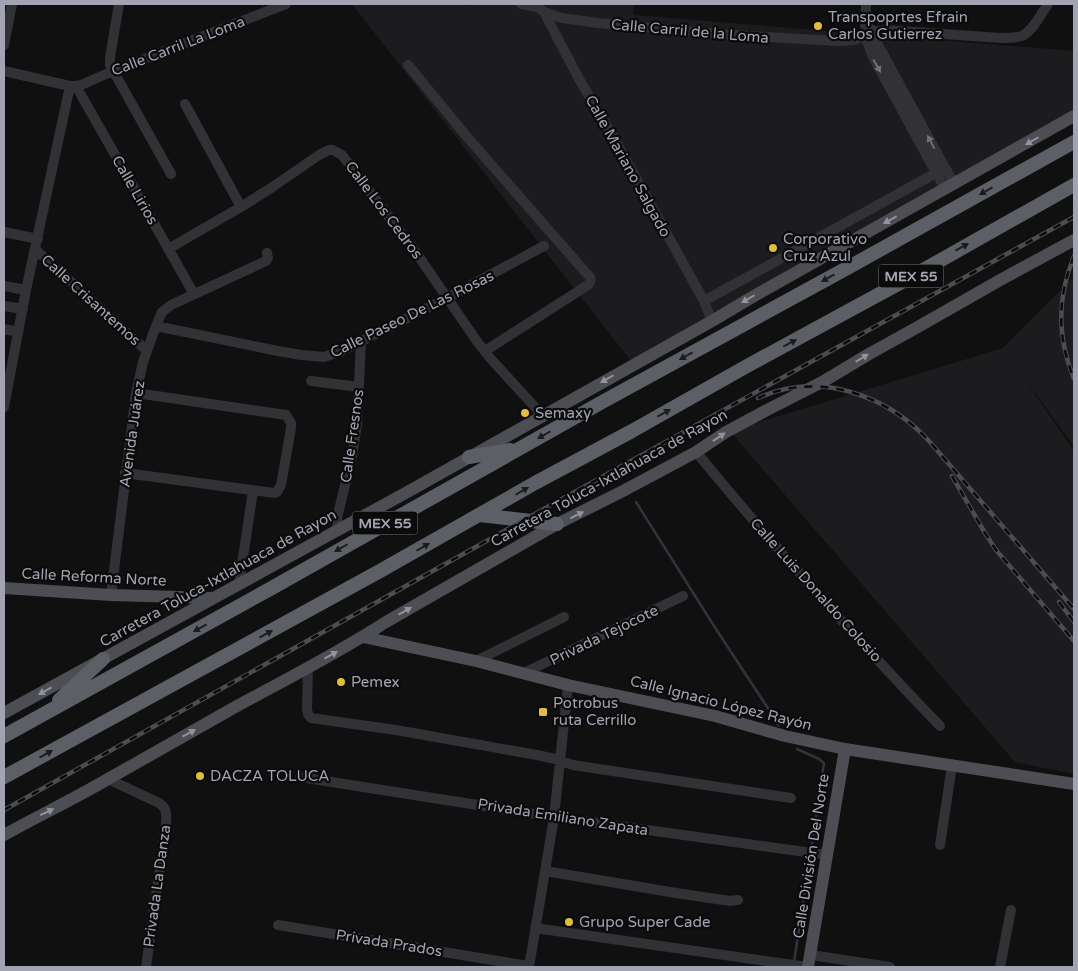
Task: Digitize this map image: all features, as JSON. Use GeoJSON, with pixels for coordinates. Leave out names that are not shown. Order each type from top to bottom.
{"type":"FeatureCollection","features":[{"type":"Feature","properties":{"kind":"highway","name":"MEX 55"},"geometry":{"type":"LineString","coordinates":[[4,736],[270,589],[436,494],[1074,142]]}},
{"type":"Feature","properties":{"kind":"highway","name":"Carretera Toluca-Ixtlahuaca de Rayon"},"geometry":{"type":"LineString","coordinates":[[4,777],[372,576],[535,483],[632,431],[1074,184]]}},
{"type":"Feature","properties":{"kind":"highway"},"geometry":{"type":"LineString","coordinates":[[469,457],[523,447]]}},
{"type":"Feature","properties":{"kind":"highway"},"geometry":{"type":"LineString","coordinates":[[479,515],[557,524]]}},
{"type":"Feature","properties":{"kind":"highway"},"geometry":{"type":"LineString","coordinates":[[42,715],[103,659]]}},
{"type":"Feature","properties":{"kind":"main road","name":"Carretera Toluca-Ixtlahuaca de Rayon"},"geometry":{"type":"LineString","coordinates":[[4,713],[543,416],[1074,116]]}},
{"type":"Feature","properties":{"kind":"main road","name":"Carretera Toluca-Ixtlahuaca de Rayon"},"geometry":{"type":"LineString","coordinates":[[4,835],[308,669],[557,524],[696,452],[726,432],[824,381],[1074,240]]}},
{"type":"Feature","properties":{"kind":"main road","name":"Calle Reforma Norte"},"geometry":{"type":"LineString","coordinates":[[4,588],[111,595],[214,598]]}},
{"type":"Feature","properties":{"kind":"main road","name":"Calle Ignacio López Rayón"},"geometry":{"type":"LineString","coordinates":[[363,637],[476,661],[568,685],[715,716],[785,736],[845,749],[1074,784]]}},
{"type":"Feature","properties":{"kind":"main road","name":"Calle División Del Norte"},"geometry":{"type":"LineString","coordinates":[[807,964],[822,855],[845,749]]}},
{"type":"Feature","properties":{"kind":"street"},"geometry":{"type":"LineString","coordinates":[[4,45],[12,4]]}},
{"type":"Feature","properties":{"kind":"street"},"geometry":{"type":"LineString","coordinates":[[119,4],[110,65],[171,174]]}},
{"type":"Feature","properties":{"kind":"street","name":"Calle Carril La Loma"},"geometry":{"type":"LineString","coordinates":[[73,86],[82,85],[113,71],[286,4]]}},
{"type":"Feature","properties":{"kind":"street","name":"Calle Carril de la Loma"},"geometry":{"type":"LineString","coordinates":[[521,4],[538,7],[544,12],[574,20],[694,32],[838,41],[854,40],[881,30],[1012,38],[1021,36],[1030,30],[1048,4]]}},
{"type":"Feature","properties":{"kind":"street"},"geometry":{"type":"LineString","coordinates":[[866,4],[865,20],[868,34],[950,186]]}},
{"type":"Feature","properties":{"kind":"street","name":"Calle Mariano Salgado"},"geometry":{"type":"LineString","coordinates":[[544,12],[704,301],[712,321]]}},
{"type":"Feature","properties":{"kind":"street"},"geometry":{"type":"LineString","coordinates":[[408,66],[591,279],[588,285],[488,355]]}},
{"type":"Feature","properties":{"kind":"street"},"geometry":{"type":"LineString","coordinates":[[4,71],[73,86],[18,332],[7,367],[4,407]]}},
{"type":"Feature","properties":{"kind":"street","name":"Calle Lirios"},"geometry":{"type":"LineString","coordinates":[[73,86],[194,294]]}},
{"type":"Feature","properties":{"kind":"street"},"geometry":{"type":"LineString","coordinates":[[185,104],[241,207]]}},
{"type":"Feature","properties":{"kind":"street","name":"Calle Los Cedros"},"geometry":{"type":"LineString","coordinates":[[168,249],[241,207],[319,155],[328,150],[333,150],[342,155],[392,221],[488,355],[543,416]]}},
{"type":"Feature","properties":{"kind":"street"},"geometry":{"type":"LineString","coordinates":[[704,301],[941,170]]}},
{"type":"Feature","properties":{"kind":"street"},"geometry":{"type":"LineString","coordinates":[[839,227],[848,244]]}},
{"type":"Feature","properties":{"kind":"street"},"geometry":{"type":"LineString","coordinates":[[4,232],[37,244]]}},
{"type":"Feature","properties":{"kind":"street","name":"Calle Crisantemos"},"geometry":{"type":"LineString","coordinates":[[37,244],[147,351]]}},
{"type":"Feature","properties":{"kind":"street","name":"Calle Paseo De Las Rosas"},"geometry":{"type":"LineString","coordinates":[[156,326],[278,351],[324,357],[361,341],[447,298],[544,246]]}},
{"type":"Feature","properties":{"kind":"street","name":"Avenida Juárez"},"geometry":{"type":"LineString","coordinates":[[111,595],[136,393],[147,351],[162,312],[175,302],[266,261],[268,258],[267,253]]}},
{"type":"Feature","properties":{"kind":"street"},"geometry":{"type":"LineString","coordinates":[[4,286],[26,290]]}},
{"type":"Feature","properties":{"kind":"street"},"geometry":{"type":"LineString","coordinates":[[4,306],[23,309]]}},
{"type":"Feature","properties":{"kind":"street"},"geometry":{"type":"LineString","coordinates":[[4,329],[18,332]]}},
{"type":"Feature","properties":{"kind":"street","name":"Calle Fresnos"},"geometry":{"type":"LineString","coordinates":[[338,530],[337,518],[346,482],[358,412],[361,341]]}},
{"type":"Feature","properties":{"kind":"street"},"geometry":{"type":"LineString","coordinates":[[311,381],[359,387]]}},
{"type":"Feature","properties":{"kind":"street"},"geometry":{"type":"LineString","coordinates":[[125,474],[253,491],[277,492],[281,485],[291,428],[286,415],[136,393]]}},
{"type":"Feature","properties":{"kind":"street","name":"Calle Luis Donaldo Colosio"},"geometry":{"type":"LineString","coordinates":[[696,452],[802,576],[940,726]]}},
{"type":"Feature","properties":{"kind":"street"},"geometry":{"type":"LineString","coordinates":[[239,584],[253,491]]}},
{"type":"Feature","properties":{"kind":"street","name":"Privada Tejocote"},"geometry":{"type":"LineString","coordinates":[[524,673],[683,596]]}},
{"type":"Feature","properties":{"kind":"street"},"geometry":{"type":"LineString","coordinates":[[476,661],[564,617]]}},
{"type":"Feature","properties":{"kind":"street"},"geometry":{"type":"LineString","coordinates":[[308,669],[307,709],[311,718],[396,730],[537,755],[584,767],[792,798]]}},
{"type":"Feature","properties":{"kind":"street"},"geometry":{"type":"LineString","coordinates":[[529,967],[554,817],[568,685]]}},
{"type":"Feature","properties":{"kind":"street"},"geometry":{"type":"LineString","coordinates":[[940,845],[952,766]]}},
{"type":"Feature","properties":{"kind":"street","name":"Privada Emiliano Zapata"},"geometry":{"type":"LineString","coordinates":[[300,777],[554,817],[822,855]]}},
{"type":"Feature","properties":{"kind":"street","name":"Privada La Danza"},"geometry":{"type":"LineString","coordinates":[[108,779],[163,806],[166,811],[166,824],[146,967]]}},
{"type":"Feature","properties":{"kind":"street"},"geometry":{"type":"LineString","coordinates":[[545,871],[676,893],[730,901],[738,900]]}},
{"type":"Feature","properties":{"kind":"street"},"geometry":{"type":"LineString","coordinates":[[1000,967],[1011,910]]}},
{"type":"Feature","properties":{"kind":"street","name":"Privada Prados"},"geometry":{"type":"LineString","coordinates":[[278,925],[529,967]]}},
{"type":"Feature","properties":{"kind":"street"},"geometry":{"type":"LineString","coordinates":[[535,928],[791,964],[890,967]]}},
{"type":"Feature","properties":{"kind":"shaded area"},"geometry":{"type":"Polygon","coordinates":[[[352,4],[460,4],[471,6],[472,4],[634,4],[633,15],[1074,51],[1074,113],[631,361],[352,4]]]}},
{"type":"Feature","properties":{"kind":"shaded area"},"geometry":{"type":"Polygon","coordinates":[[[1074,277],[1074,446],[1023,377],[1074,451],[1074,774],[1015,762],[730,431],[1003,348],[1074,277]]]}},
{"type":"Feature","properties":{"kind":"waterway"},"geometry":{"type":"LineString","coordinates":[[636,502],[779,725]]}},
{"type":"Feature","properties":{"kind":"waterway"},"geometry":{"type":"LineString","coordinates":[[797,749],[824,763],[811,850]]}},
{"type":"Feature","properties":{"kind":"waterway"},"geometry":{"type":"LineString","coordinates":[[794,962],[810,856]]}},
{"type":"Feature","properties":{"kind":"railway"},"geometry":{"type":"LineString","coordinates":[[4,810],[551,505],[1074,217]]}},
{"type":"Feature","properties":{"kind":"railway"},"geometry":{"type":"LineString","coordinates":[[1074,256],[1064,287],[1061,318],[1064,348],[1074,379]]}},
{"type":"Feature","properties":{"kind":"railway"},"geometry":{"type":"LineString","coordinates":[[758,398],[781,390],[827,387],[850,392],[872,400],[893,411],[929,441],[1074,609]]}},
{"type":"Feature","properties":{"kind":"railway"},"geometry":{"type":"LineString","coordinates":[[952,476],[996,550],[1074,641]]}},
{"type":"Feature","properties":{"kind":"railway"},"geometry":{"type":"LineString","coordinates":[[1059,602],[1074,622]]}},
{"type":"Feature","properties":{"kind":"place","name":"Transpoprtes Efrain Carlos Gutierrez"},"geometry":{"type":"Point","coordinates":[818,26]}},
{"type":"Feature","properties":{"kind":"place","name":"Corporativo Cruz Azul"},"geometry":{"type":"Point","coordinates":[773,248]}},
{"type":"Feature","properties":{"kind":"place","name":"Semaxy"},"geometry":{"type":"Point","coordinates":[525,413]}},
{"type":"Feature","properties":{"kind":"place","name":"Pemex"},"geometry":{"type":"Point","coordinates":[341,682]}},
{"type":"Feature","properties":{"kind":"place","name":"Potrobus ruta Cerrillo"},"geometry":{"type":"Point","coordinates":[543,712]}},
{"type":"Feature","properties":{"kind":"place","name":"DACZA TOLUCA"},"geometry":{"type":"Point","coordinates":[200,776]}},
{"type":"Feature","properties":{"kind":"place","name":"Grupo Super Cade"},"geometry":{"type":"Point","coordinates":[569,922]}}]}
